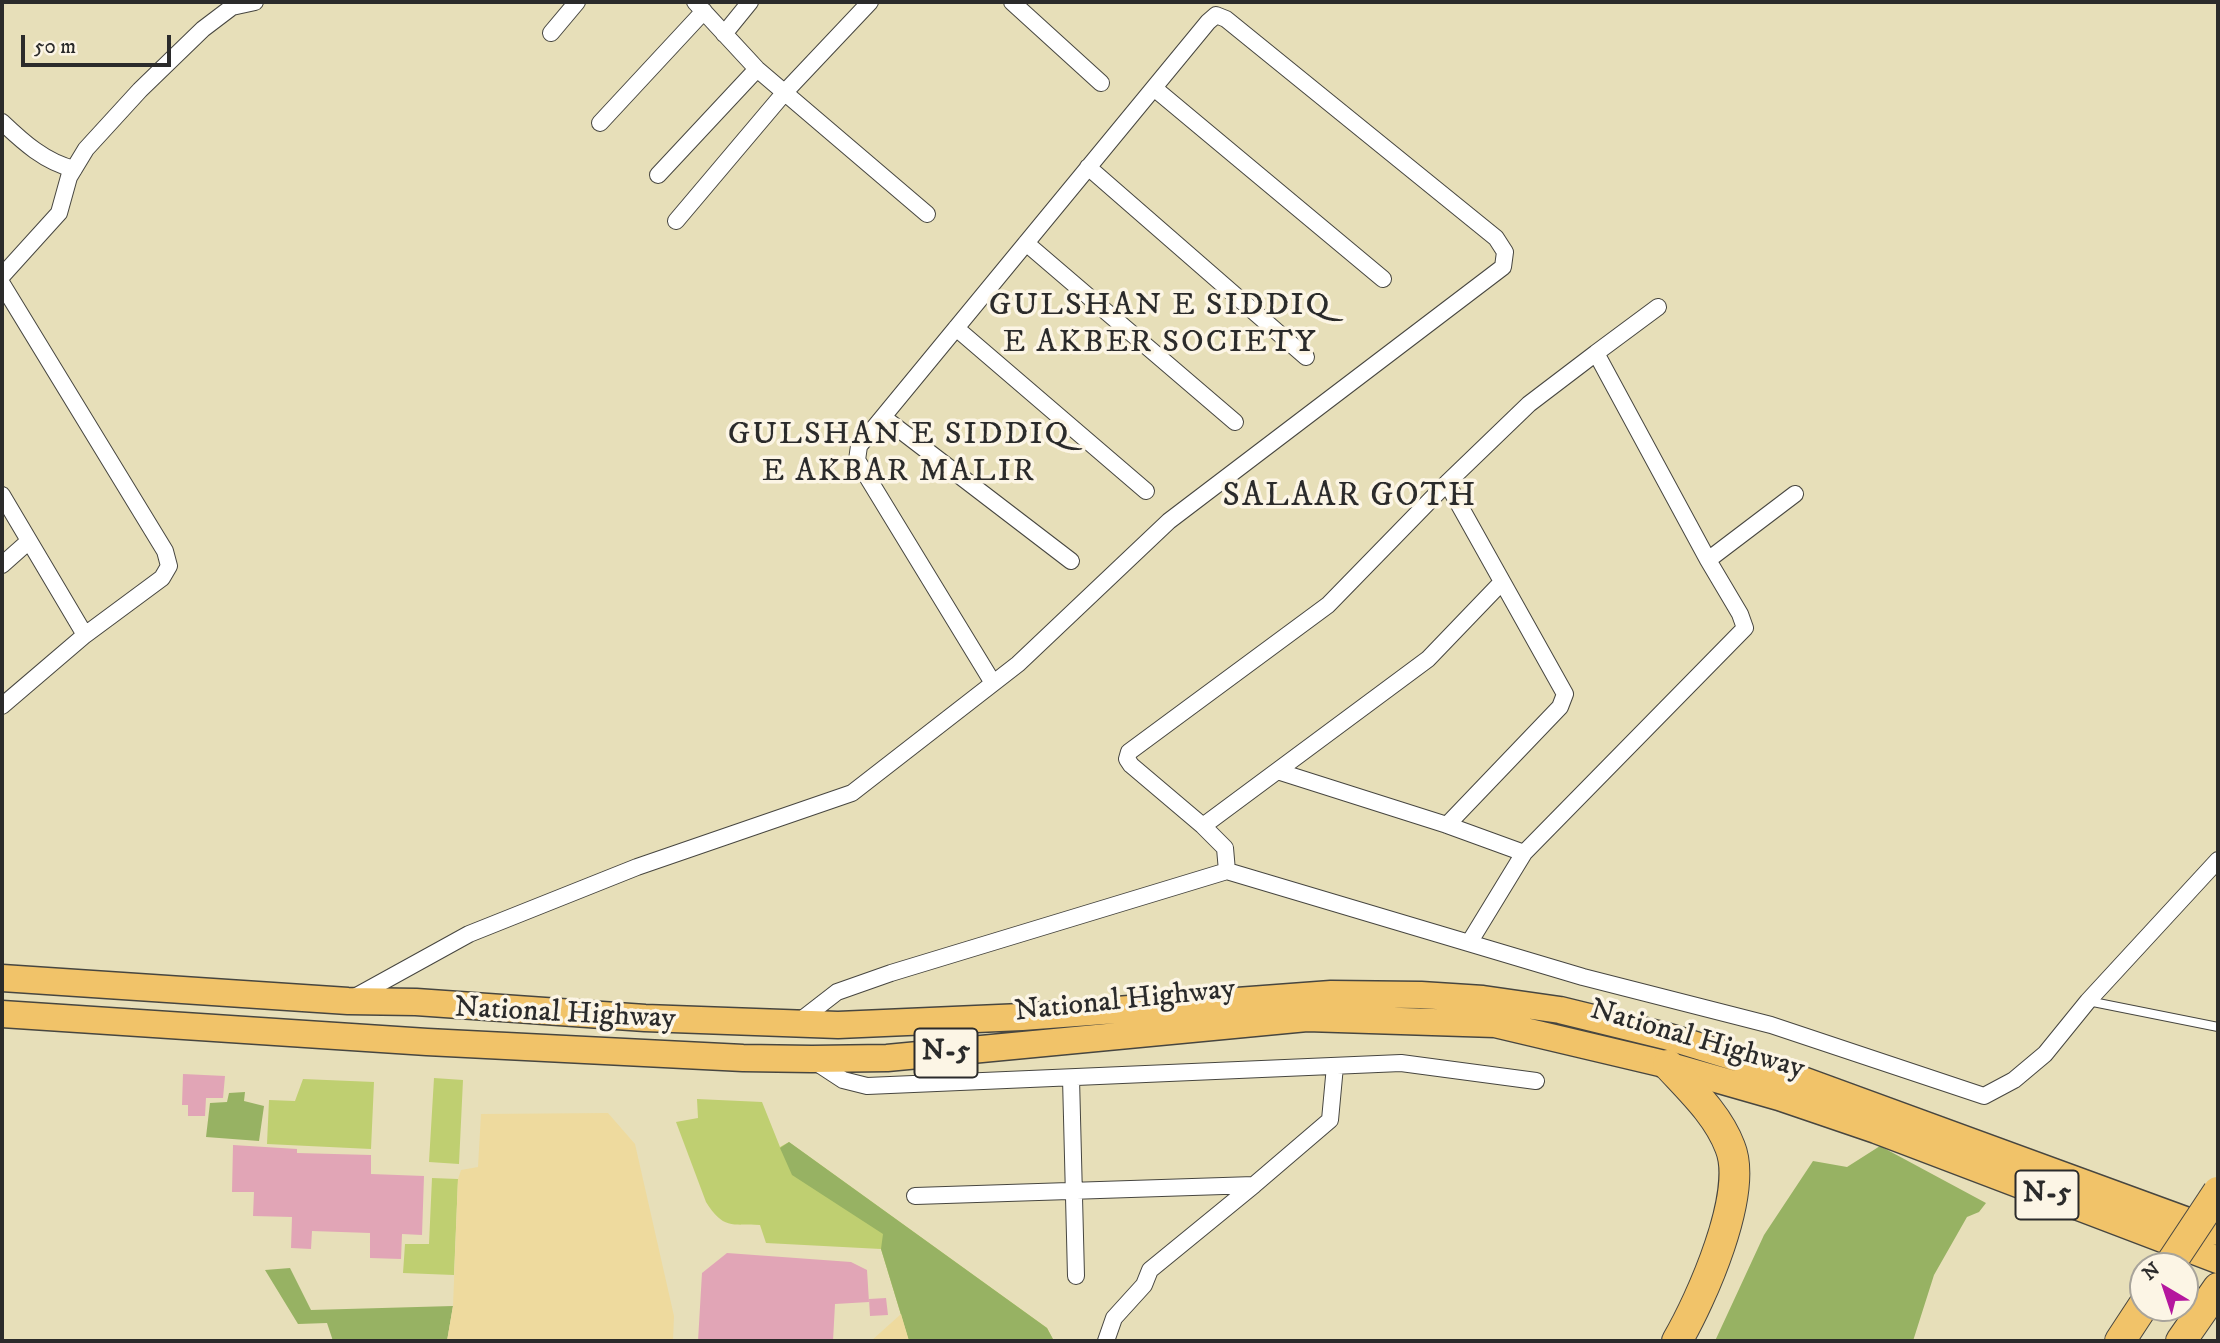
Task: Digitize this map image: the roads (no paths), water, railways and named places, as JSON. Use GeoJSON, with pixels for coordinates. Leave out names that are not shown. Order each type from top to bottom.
{"type":"FeatureCollection","features":[{"type":"Feature","properties":{"kind":"highway","name":"National Highway"},"geometry":{"type":"LineString","coordinates":[[2,978],[645,1018],[838,1025],[1022,1017],[1331,994],[1483,999],[1560,1010],[1666,1036],[1767,1067],[1876,1118],[2218,1260]]}},
{"type":"Feature","properties":{"kind":"highway"},"geometry":{"type":"LineString","coordinates":[[269,996],[271,1032]]}},
{"type":"Feature","properties":{"kind":"highway","name":"National Highway"},"geometry":{"type":"LineString","coordinates":[[2,1014],[271,1032],[743,1058],[812,1059],[900,1057],[1307,1018],[1494,1024],[1668,1065],[1779,1097],[1876,1118],[2218,1232]]}},
{"type":"Feature","properties":{"kind":"highway"},"geometry":{"type":"LineString","coordinates":[[1668,1065],[1701,1100],[1731,1149],[1734,1185],[1719,1251],[1688,1323],[1677,1341]]}},
{"type":"Feature","properties":{"kind":"highway"},"geometry":{"type":"LineString","coordinates":[[2178,1252],[2218,1192]]}},
{"type":"Feature","properties":{"kind":"highway"},"geometry":{"type":"LineString","coordinates":[[2181,1341],[2218,1288]]}},
{"type":"Feature","properties":{"kind":"highway"},"geometry":{"type":"LineString","coordinates":[[2120,1341],[2132,1322]]}},
{"type":"Feature","properties":{"kind":"street"},"geometry":{"type":"LineString","coordinates":[[2,276],[58,213],[74,169],[86,149],[140,90],[230,5],[255,2]]}},
{"type":"Feature","properties":{"kind":"street"},"geometry":{"type":"LineString","coordinates":[[551,33],[577,2]]}},
{"type":"Feature","properties":{"kind":"street"},"geometry":{"type":"LineString","coordinates":[[724,34],[751,2]]}},
{"type":"Feature","properties":{"kind":"street"},"geometry":{"type":"LineString","coordinates":[[676,221],[785,92],[870,2]]}},
{"type":"Feature","properties":{"kind":"street"},"geometry":{"type":"LineString","coordinates":[[1012,2],[1101,83]]}},
{"type":"Feature","properties":{"kind":"street"},"geometry":{"type":"LineString","coordinates":[[600,122],[699,7],[757,69],[927,214]]}},
{"type":"Feature","properties":{"kind":"street"},"geometry":{"type":"LineString","coordinates":[[348,1001],[469,934],[637,867],[852,793],[1018,664],[1169,521],[1503,267],[1505,252],[1496,238],[1226,19],[1216,15],[859,446],[857,460],[993,683]]}},
{"type":"Feature","properties":{"kind":"street"},"geometry":{"type":"LineString","coordinates":[[658,175],[757,69]]}},
{"type":"Feature","properties":{"kind":"street"},"geometry":{"type":"LineString","coordinates":[[1154,88],[1383,279]]}},
{"type":"Feature","properties":{"kind":"street"},"geometry":{"type":"LineString","coordinates":[[2,122],[25,143],[57,165],[74,169]]}},
{"type":"Feature","properties":{"kind":"street"},"geometry":{"type":"LineString","coordinates":[[1088,167],[1306,357]]}},
{"type":"Feature","properties":{"kind":"street"},"geometry":{"type":"LineString","coordinates":[[1026,243],[1235,422]]}},
{"type":"Feature","properties":{"kind":"street"},"geometry":{"type":"LineString","coordinates":[[2,284],[165,551],[169,566],[162,578],[85,635],[2,706]]}},
{"type":"Feature","properties":{"kind":"street"},"geometry":{"type":"LineString","coordinates":[[1227,871],[1225,848],[1131,765],[1126,759],[1129,752],[1328,605],[1447,483],[1529,404],[1658,307]]}},
{"type":"Feature","properties":{"kind":"street"},"geometry":{"type":"LineString","coordinates":[[957,328],[1146,491]]}},
{"type":"Feature","properties":{"kind":"street"},"geometry":{"type":"LineString","coordinates":[[1469,943],[1524,853],[1745,628],[1740,614],[1596,353]]}},
{"type":"Feature","properties":{"kind":"street"},"geometry":{"type":"LineString","coordinates":[[883,417],[1071,561]]}},
{"type":"Feature","properties":{"kind":"street"},"geometry":{"type":"LineString","coordinates":[[1447,483],[1565,694],[1560,706],[1447,825]]}},
{"type":"Feature","properties":{"kind":"street"},"geometry":{"type":"LineString","coordinates":[[1708,560],[1795,494]]}},
{"type":"Feature","properties":{"kind":"street"},"geometry":{"type":"LineString","coordinates":[[2,495],[85,635]]}},
{"type":"Feature","properties":{"kind":"street"},"geometry":{"type":"LineString","coordinates":[[2,565],[29,541]]}},
{"type":"Feature","properties":{"kind":"street"},"geometry":{"type":"LineString","coordinates":[[1203,826],[1428,659],[1502,582]]}},
{"type":"Feature","properties":{"kind":"street"},"geometry":{"type":"LineString","coordinates":[[1277,771],[1447,825],[1524,853]]}},
{"type":"Feature","properties":{"kind":"street"},"geometry":{"type":"LineString","coordinates":[[796,1024],[837,992],[859,984],[1227,871],[1583,977],[1771,1025],[1984,1096],[2014,1080],[2045,1054],[2088,1001],[2218,860]]}},
{"type":"Feature","properties":{"kind":"street"},"geometry":{"type":"LineString","coordinates":[[812,1059],[844,1080],[867,1086],[1401,1063],[1536,1081]]}},
{"type":"Feature","properties":{"kind":"street"},"geometry":{"type":"LineString","coordinates":[[1106,1341],[1114,1318],[1144,1285],[1150,1270],[1330,1120],[1335,1066]]}},
{"type":"Feature","properties":{"kind":"street"},"geometry":{"type":"LineString","coordinates":[[1071,1078],[1076,1276]]}},
{"type":"Feature","properties":{"kind":"street"},"geometry":{"type":"LineString","coordinates":[[915,1196],[1254,1185]]}},
{"type":"Feature","properties":{"kind":"lane"},"geometry":{"type":"LineString","coordinates":[[2088,1001],[2218,1027]]}},
{"type":"Feature","properties":{"kind":"district","name":"GULSHAN E SIDDIQ E AKBER SOCIETY"},"geometry":{"type":"Point","coordinates":[1160,326]}},
{"type":"Feature","properties":{"kind":"district","name":"GULSHAN E SIDDIQ E AKBAR MALIR"},"geometry":{"type":"Point","coordinates":[899,454]}},
{"type":"Feature","properties":{"kind":"district","name":"SALAAR GOTH"},"geometry":{"type":"Point","coordinates":[1350,498]}}]}
